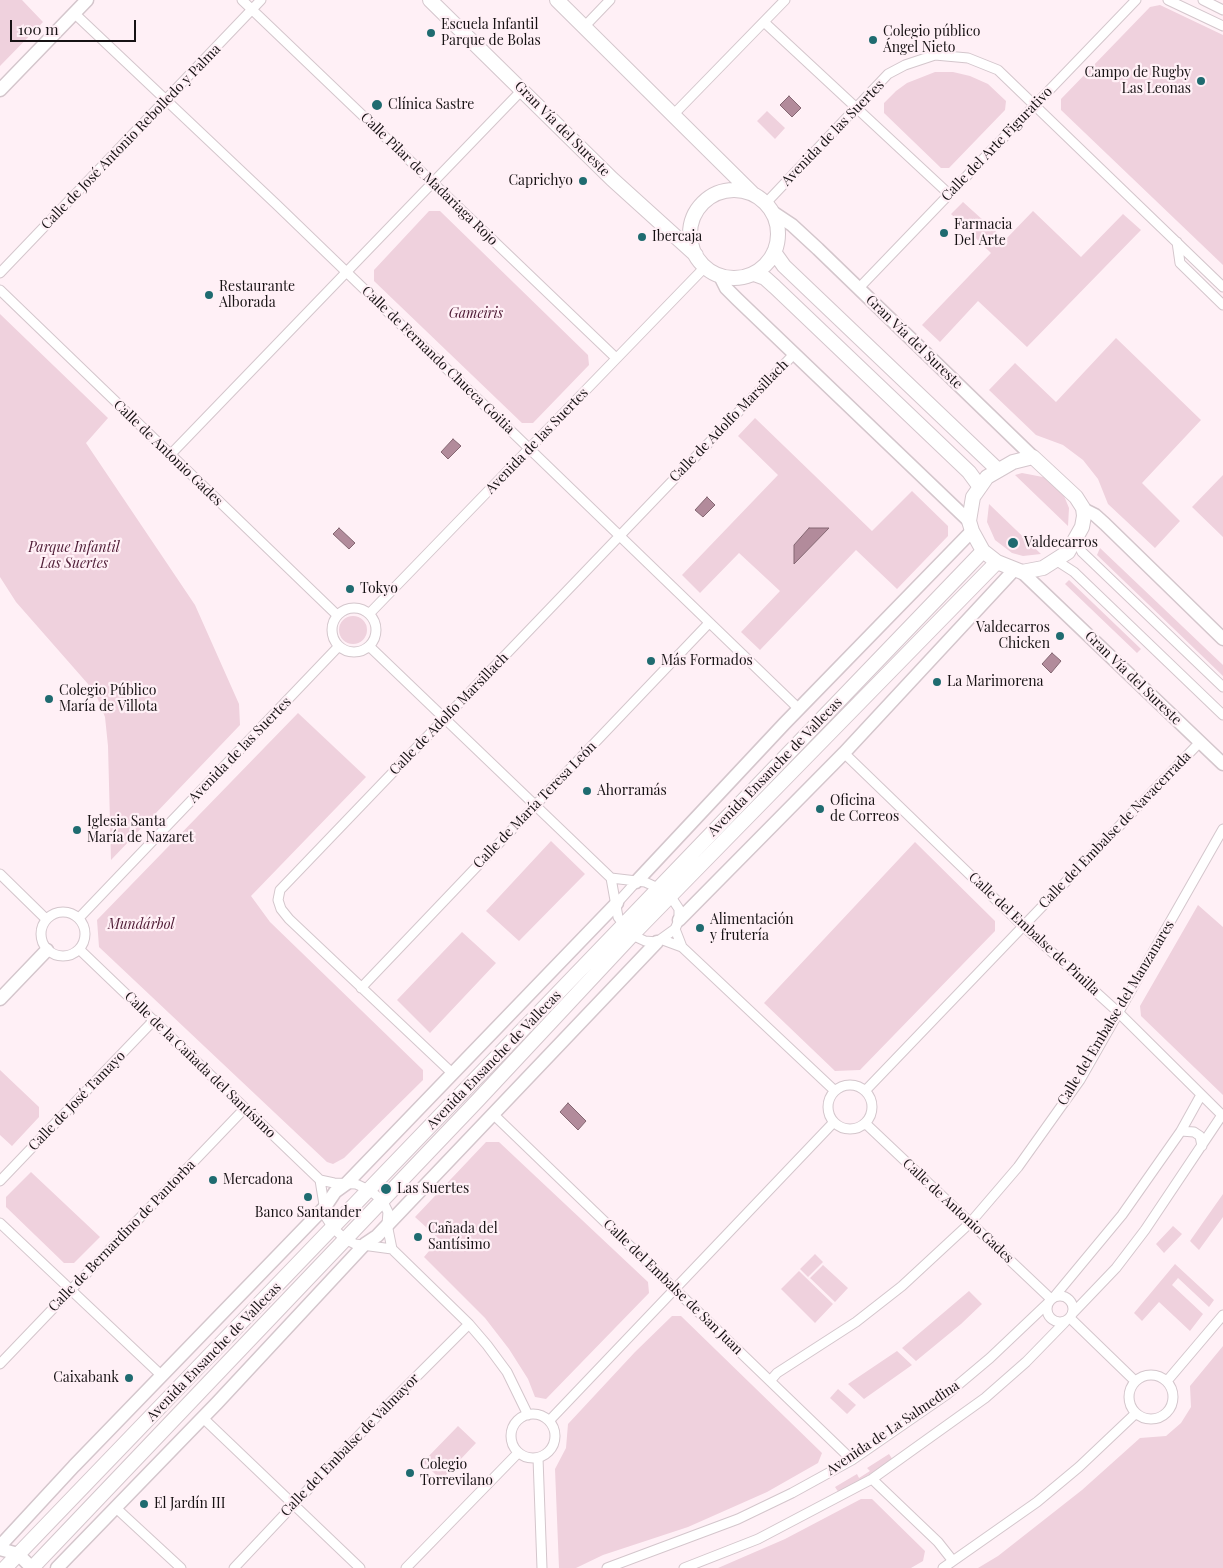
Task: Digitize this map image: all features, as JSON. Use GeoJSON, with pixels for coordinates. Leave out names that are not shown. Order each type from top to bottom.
{"type":"FeatureCollection","features":[{"type":"Feature","properties":{"kind":"main road","name":"Gran Vía del Sureste"},"geometry":{"type":"LineString","coordinates":[[430,0],[612,179],[696,255]]}},
{"type":"Feature","properties":{"kind":"main road"},"geometry":{"type":"LineString","coordinates":[[558,0],[768,207],[775,218],[778,235],[774,252],[766,265],[754,274],[737,278],[720,276],[705,268],[696,255],[691,240],[692,225],[698,210],[708,199],[722,192],[738,190],[753,194]]}},
{"type":"Feature","properties":{"kind":"main road"},"geometry":{"type":"LineString","coordinates":[[774,252],[784,266],[997,469]]}},
{"type":"Feature","properties":{"kind":"main road"},"geometry":{"type":"LineString","coordinates":[[754,274],[765,278],[775,287],[969,472],[980,487]]}},
{"type":"Feature","properties":{"kind":"main road"},"geometry":{"type":"LineString","coordinates":[[1033,457],[1067,486],[1083,509],[1082,527],[1068,552],[1057,561],[1043,568],[1018,571],[997,562],[983,551],[970,526],[973,497],[987,477],[997,469],[1033,457]]}},
{"type":"Feature","properties":{"kind":"main road","name":"Avenida Ensanche de Vallecas"},"geometry":{"type":"LineString","coordinates":[[32,1568],[382,1200],[627,930],[658,888],[983,551]]}},
{"type":"Feature","properties":{"kind":"main road","name":"Avenida Ensanche de Vallecas"},"geometry":{"type":"LineString","coordinates":[[5,1568],[369,1190],[627,930],[671,897],[997,562]]}},
{"type":"Feature","properties":{"kind":"street"},"geometry":{"type":"LineString","coordinates":[[0,90],[87,0]]}},
{"type":"Feature","properties":{"kind":"street","name":"Calle Pilar de Madariaga Rojo"},"geometry":{"type":"LineString","coordinates":[[242,0],[616,358]]}},
{"type":"Feature","properties":{"kind":"street","name":"Calle de José Antonio Rebolledo y Palma"},"geometry":{"type":"LineString","coordinates":[[0,273],[261,0]]}},
{"type":"Feature","properties":{"kind":"street"},"geometry":{"type":"LineString","coordinates":[[585,26],[610,0]]}},
{"type":"Feature","properties":{"kind":"street"},"geometry":{"type":"LineString","coordinates":[[674,114],[785,0]]}},
{"type":"Feature","properties":{"kind":"street","name":"Calle del Arte Figurativo"},"geometry":{"type":"LineString","coordinates":[[859,288],[1136,0]]}},
{"type":"Feature","properties":{"kind":"street"},"geometry":{"type":"LineString","coordinates":[[1168,0],[1223,26]]}},
{"type":"Feature","properties":{"kind":"street"},"geometry":{"type":"LineString","coordinates":[[1203,0],[1223,10]]}},
{"type":"Feature","properties":{"kind":"street","name":"Calle de Fernando Chueca Goitia"},"geometry":{"type":"LineString","coordinates":[[74,13],[530,448],[800,709]]}},
{"type":"Feature","properties":{"kind":"street"},"geometry":{"type":"LineString","coordinates":[[764,22],[949,194]]}},
{"type":"Feature","properties":{"kind":"street","name":"Avenida de las Suertes"},"geometry":{"type":"LineString","coordinates":[[768,207],[888,74],[905,65],[935,55],[968,58],[998,70],[1223,287]]}},
{"type":"Feature","properties":{"kind":"street"},"geometry":{"type":"LineString","coordinates":[[170,455],[434,184],[522,90]]}},
{"type":"Feature","properties":{"kind":"street","name":"Gran Vía del Sureste"},"geometry":{"type":"LineString","coordinates":[[768,207],[792,225],[859,288],[1033,457]]}},
{"type":"Feature","properties":{"kind":"street"},"geometry":{"type":"LineString","coordinates":[[1177,242],[1180,263],[1223,305]]}},
{"type":"Feature","properties":{"kind":"street","name":"Avenida de las Suertes"},"geometry":{"type":"LineString","coordinates":[[369,614],[705,268]]}},
{"type":"Feature","properties":{"kind":"street"},"geometry":{"type":"LineString","coordinates":[[720,276],[726,288],[795,353],[970,526]]}},
{"type":"Feature","properties":{"kind":"street","name":"Calle de Antonio Gades"},"geometry":{"type":"LineString","coordinates":[[0,290],[337,615]]}},
{"type":"Feature","properties":{"kind":"street","name":"Calle de Adolfo Marsillach"},"geometry":{"type":"LineString","coordinates":[[452,1072],[289,919],[281,909],[278,900],[280,890],[795,353]]}},
{"type":"Feature","properties":{"kind":"street"},"geometry":{"type":"LineString","coordinates":[[1083,509],[1095,515],[1105,524],[1223,639]]}},
{"type":"Feature","properties":{"kind":"street","name":"Avenida Ensanche de Vallecas"},"geometry":{"type":"LineString","coordinates":[[0,1547],[161,1376],[325,1207],[335,1192],[346,1184],[617,903],[970,526]]}},
{"type":"Feature","properties":{"kind":"street"},"geometry":{"type":"LineString","coordinates":[[1076,540],[1082,552],[1223,687]]}},
{"type":"Feature","properties":{"kind":"street"},"geometry":{"type":"LineString","coordinates":[[1057,561],[1074,572],[1223,715]]}},
{"type":"Feature","properties":{"kind":"street"},"geometry":{"type":"LineString","coordinates":[[57,1568],[202,1418],[365,1244],[377,1236],[1018,571]]}},
{"type":"Feature","properties":{"kind":"street","name":"Gran Vía del Sureste"},"geometry":{"type":"LineString","coordinates":[[1018,571],[1223,764]]}},
{"type":"Feature","properties":{"kind":"street"},"geometry":{"type":"LineString","coordinates":[[351,608],[363,610],[369,614],[376,629],[374,639],[369,646],[362,651],[352,653],[338,647],[333,640],[331,631],[337,615],[351,608]]}},
{"type":"Feature","properties":{"kind":"street","name":"Calle de María Teresa León"},"geometry":{"type":"LineString","coordinates":[[361,988],[710,623]]}},
{"type":"Feature","properties":{"kind":"street"},"geometry":{"type":"LineString","coordinates":[[369,646],[611,878],[618,917],[627,930],[645,941],[660,941],[682,947],[834,1091]]}},
{"type":"Feature","properties":{"kind":"street","name":"Avenida de las Suertes"},"geometry":{"type":"LineString","coordinates":[[78,918],[338,647]]}},
{"type":"Feature","properties":{"kind":"street","name":"Calle del Embalse de Navacerrada"},"geometry":{"type":"LineString","coordinates":[[866,1091],[1200,742]]}},
{"type":"Feature","properties":{"kind":"street","name":"Calle del Embalse de Pinilla"},"geometry":{"type":"LineString","coordinates":[[844,753],[1023,926],[1118,1013],[1222,1116]]}},
{"type":"Feature","properties":{"kind":"street","name":"Calle del Embalse del Manzanares"},"geometry":{"type":"LineString","coordinates":[[770,1381],[777,1373],[856,1322],[902,1286],[970,1223],[1018,1167],[1080,1080],[1223,829]]}},
{"type":"Feature","properties":{"kind":"street"},"geometry":{"type":"LineString","coordinates":[[0,874],[46,919]]}},
{"type":"Feature","properties":{"kind":"street"},"geometry":{"type":"LineString","coordinates":[[611,878],[645,882],[671,897],[679,908],[677,924],[682,947]]}},
{"type":"Feature","properties":{"kind":"street"},"geometry":{"type":"LineString","coordinates":[[63,911],[78,918],[85,933],[84,942],[79,950],[64,957],[54,955],[47,950],[40,933],[46,919],[63,911]]}},
{"type":"Feature","properties":{"kind":"street"},"geometry":{"type":"LineString","coordinates":[[0,999],[47,950]]}},
{"type":"Feature","properties":{"kind":"street","name":"Calle de la Cañada del Santísimo"},"geometry":{"type":"LineString","coordinates":[[79,950],[320,1180]]}},
{"type":"Feature","properties":{"kind":"street","name":"Calle de José Tamayo"},"geometry":{"type":"LineString","coordinates":[[0,1181],[154,1020]]}},
{"type":"Feature","properties":{"kind":"street"},"geometry":{"type":"LineString","coordinates":[[845,1085],[856,1086],[866,1091],[870,1098],[872,1110],[865,1123],[849,1129],[833,1123],[828,1108],[830,1097],[834,1091],[845,1085]]}},
{"type":"Feature","properties":{"kind":"street","name":"Avenida de La Salmedina"},"geometry":{"type":"LineString","coordinates":[[607,1568],[738,1519],[792,1493],[852,1460],[946,1396],[990,1358],[1051,1300],[1122,1215],[1181,1131],[1201,1095]]}},
{"type":"Feature","properties":{"kind":"street","name":"Calle de Bernardino de Pantorba"},"geometry":{"type":"LineString","coordinates":[[0,1364],[244,1108]]}},
{"type":"Feature","properties":{"kind":"street","name":"Calle del Embalse de San Juan"},"geometry":{"type":"LineString","coordinates":[[494,1115],[852,1460]]}},
{"type":"Feature","properties":{"kind":"street","name":"Avenida de La Salmedina"},"geometry":{"type":"LineString","coordinates":[[684,1568],[758,1539],[872,1479],[985,1398],[1026,1362],[1116,1268],[1145,1230],[1222,1116]]}},
{"type":"Feature","properties":{"kind":"street"},"geometry":{"type":"LineString","coordinates":[[548,1421],[674,1287],[833,1123]]}},
{"type":"Feature","properties":{"kind":"street","name":"Calle de Antonio Gades"},"geometry":{"type":"LineString","coordinates":[[865,1123],[1051,1300]]}},
{"type":"Feature","properties":{"kind":"street"},"geometry":{"type":"LineString","coordinates":[[1181,1131],[1194,1132],[1200,1136],[1202,1146]]}},
{"type":"Feature","properties":{"kind":"street"},"geometry":{"type":"LineString","coordinates":[[392,1249],[387,1224],[388,1212],[382,1200],[369,1190],[356,1184],[320,1180],[326,1217],[333,1228],[345,1239],[355,1244],[392,1249],[469,1324],[507,1372],[528,1415]]}},
{"type":"Feature","properties":{"kind":"street"},"geometry":{"type":"LineString","coordinates":[[0,1223],[161,1376]]}},
{"type":"Feature","properties":{"kind":"street"},"geometry":{"type":"LineString","coordinates":[[1062,1296],[1069,1299],[1073,1306],[1069,1318],[1052,1320],[1047,1312],[1051,1300],[1062,1296]]}},
{"type":"Feature","properties":{"kind":"street"},"geometry":{"type":"LineString","coordinates":[[1167,1381],[1223,1315]]}},
{"type":"Feature","properties":{"kind":"street"},"geometry":{"type":"LineString","coordinates":[[1069,1318],[1135,1381]]}},
{"type":"Feature","properties":{"kind":"street","name":"Calle del Embalse de Valmayor"},"geometry":{"type":"LineString","coordinates":[[234,1568],[293,1504],[469,1324]]}},
{"type":"Feature","properties":{"kind":"street"},"geometry":{"type":"LineString","coordinates":[[1149,1374],[1160,1376],[1167,1381],[1174,1395],[1173,1402],[1164,1415],[1150,1419],[1136,1413],[1129,1399],[1131,1387],[1135,1381],[1149,1374]]}},
{"type":"Feature","properties":{"kind":"street"},"geometry":{"type":"LineString","coordinates":[[943,1568],[1037,1502],[1136,1413]]}},
{"type":"Feature","properties":{"kind":"street"},"geometry":{"type":"LineString","coordinates":[[535,1414],[548,1421],[554,1432],[553,1445],[549,1451],[538,1458],[531,1458],[518,1453],[511,1441],[512,1427],[522,1417],[528,1415],[535,1414]]}},
{"type":"Feature","properties":{"kind":"street"},"geometry":{"type":"LineString","coordinates":[[202,1418],[360,1568]]}},
{"type":"Feature","properties":{"kind":"street"},"geometry":{"type":"LineString","coordinates":[[406,1568],[518,1453]]}},
{"type":"Feature","properties":{"kind":"street"},"geometry":{"type":"LineString","coordinates":[[538,1458],[542,1568]]}},
{"type":"Feature","properties":{"kind":"street"},"geometry":{"type":"LineString","coordinates":[[872,1479],[938,1542],[953,1561]]}},
{"type":"Feature","properties":{"kind":"street"},"geometry":{"type":"LineString","coordinates":[[116,1508],[181,1568]]}},
{"type":"Feature","properties":{"kind":"street"},"geometry":{"type":"LineString","coordinates":[[0,1547],[18,1554],[32,1568]]}},
{"type":"Feature","properties":{"kind":"green space"},"geometry":{"type":"Polygon","coordinates":[[[0,0],[22,0],[43,22],[0,66],[0,0]]]}},
{"type":"Feature","properties":{"kind":"green space"},"geometry":{"type":"Polygon","coordinates":[[[1160,5],[1223,35],[1223,265],[1061,110],[1061,99],[1150,7],[1160,5]]]}},
{"type":"Feature","properties":{"kind":"green space"},"geometry":{"type":"Polygon","coordinates":[[[935,72],[953,72],[970,76],[988,84],[1006,101],[1005,110],[949,168],[941,168],[884,113],[884,103],[896,91],[907,83],[935,72]]]}},
{"type":"Feature","properties":{"kind":"green space"},"geometry":{"type":"Polygon","coordinates":[[[767,111],[785,128],[775,139],[757,121],[767,111]]]}},
{"type":"Feature","properties":{"kind":"green space"},"geometry":{"type":"Polygon","coordinates":[[[963,202],[1005,240],[1033,211],[1081,257],[1123,214],[1141,230],[1027,347],[978,301],[940,342],[922,325],[991,253],[951,214],[963,202]]]}},
{"type":"Feature","properties":{"kind":"green space","name":"Gameiris"},"geometry":{"type":"Polygon","coordinates":[[[429,211],[440,211],[588,355],[589,365],[533,423],[522,423],[374,281],[374,270],[429,211]]]}},
{"type":"Feature","properties":{"kind":"green space","name":"Parque Infantil Las Suertes"},"geometry":{"type":"Polygon","coordinates":[[[0,314],[108,418],[86,443],[195,605],[239,704],[240,725],[111,860],[108,746],[105,717],[95,692],[16,602],[0,577],[0,314]]]}},
{"type":"Feature","properties":{"kind":"green space"},"geometry":{"type":"Polygon","coordinates":[[[1116,338],[1201,420],[1142,483],[1180,521],[1155,548],[1108,504],[1098,479],[1083,460],[1063,445],[1036,435],[989,390],[1015,363],[1056,402],[1116,338]]]}},
{"type":"Feature","properties":{"kind":"green space"},"geometry":{"type":"Polygon","coordinates":[[[755,418],[872,531],[912,491],[948,526],[948,536],[897,589],[856,550],[760,650],[741,632],[780,591],[739,553],[700,593],[682,575],[778,475],[738,436],[755,418]]]}},
{"type":"Feature","properties":{"kind":"green space"},"geometry":{"type":"Polygon","coordinates":[[[1022,473],[1048,478],[1062,491],[1069,508],[1068,526],[1015,475],[1022,473]]]}},
{"type":"Feature","properties":{"kind":"green space"},"geometry":{"type":"Polygon","coordinates":[[[1223,475],[1223,537],[1192,507],[1223,475]]]}},
{"type":"Feature","properties":{"kind":"green space"},"geometry":{"type":"Polygon","coordinates":[[[989,504],[1041,554],[1023,556],[1012,553],[995,540],[987,522],[989,504]]]}},
{"type":"Feature","properties":{"kind":"green space"},"geometry":{"type":"Polygon","coordinates":[[[1100,548],[1223,665],[1223,676],[1097,555],[1100,548]]]}},
{"type":"Feature","properties":{"kind":"green space"},"geometry":{"type":"Polygon","coordinates":[[[1069,580],[1141,649],[1137,653],[1065,584],[1069,580]]]}},
{"type":"Feature","properties":{"kind":"green space"},"geometry":{"type":"Polygon","coordinates":[[[353,616],[363,620],[367,630],[363,640],[353,644],[343,640],[339,630],[343,620],[353,616]]]}},
{"type":"Feature","properties":{"kind":"green space","name":"Mundárbol"},"geometry":{"type":"Polygon","coordinates":[[[298,713],[366,777],[251,896],[270,922],[423,1070],[423,1080],[344,1158],[333,1164],[327,1162],[99,947],[97,920],[298,713]]]}},
{"type":"Feature","properties":{"kind":"green space"},"geometry":{"type":"Polygon","coordinates":[[[551,841],[585,874],[519,941],[486,911],[551,841]]]}},
{"type":"Feature","properties":{"kind":"green space"},"geometry":{"type":"Polygon","coordinates":[[[915,842],[995,921],[995,931],[860,1070],[835,1071],[764,1003],[915,842]]]}},
{"type":"Feature","properties":{"kind":"green space"},"geometry":{"type":"Polygon","coordinates":[[[1198,905],[1223,927],[1223,1095],[1141,1016],[1140,1006],[1198,905]]]}},
{"type":"Feature","properties":{"kind":"green space"},"geometry":{"type":"Polygon","coordinates":[[[462,932],[496,963],[430,1033],[397,1000],[462,932]]]}},
{"type":"Feature","properties":{"kind":"green space"},"geometry":{"type":"Polygon","coordinates":[[[0,1070],[39,1107],[39,1117],[12,1146],[0,1135],[0,1070]]]}},
{"type":"Feature","properties":{"kind":"green space"},"geometry":{"type":"Polygon","coordinates":[[[486,1142],[499,1142],[648,1282],[649,1293],[546,1399],[535,1397],[528,1379],[509,1349],[485,1318],[424,1257],[439,1239],[415,1217],[486,1142]]]}},
{"type":"Feature","properties":{"kind":"green space"},"geometry":{"type":"Polygon","coordinates":[[[31,1172],[100,1237],[74,1263],[64,1263],[6,1207],[6,1197],[31,1172]]]}},
{"type":"Feature","properties":{"kind":"green space"},"geometry":{"type":"Polygon","coordinates":[[[1223,1194],[1223,1217],[1199,1250],[1190,1241],[1223,1194]]]}},
{"type":"Feature","properties":{"kind":"green space"},"geometry":{"type":"Polygon","coordinates":[[[1173,1226],[1182,1234],[1164,1253],[1156,1244],[1173,1226]]]}},
{"type":"Feature","properties":{"kind":"green space"},"geometry":{"type":"Polygon","coordinates":[[[815,1254],[823,1262],[808,1277],[800,1269],[815,1254]]]}},
{"type":"Feature","properties":{"kind":"green space"},"geometry":{"type":"Polygon","coordinates":[[[1175,1264],[1214,1300],[1209,1307],[1178,1278],[1172,1285],[1203,1314],[1190,1331],[1159,1302],[1142,1321],[1134,1313],[1175,1264]]]}},
{"type":"Feature","properties":{"kind":"green space"},"geometry":{"type":"Polygon","coordinates":[[[823,1265],[848,1288],[835,1302],[810,1278],[823,1265]]]}},
{"type":"Feature","properties":{"kind":"green space"},"geometry":{"type":"Polygon","coordinates":[[[799,1271],[833,1304],[815,1323],[781,1289],[799,1271]]]}},
{"type":"Feature","properties":{"kind":"green space"},"geometry":{"type":"Polygon","coordinates":[[[969,1291],[982,1304],[961,1324],[916,1361],[902,1348],[969,1291]]]}},
{"type":"Feature","properties":{"kind":"green space"},"geometry":{"type":"Polygon","coordinates":[[[672,1316],[681,1316],[822,1453],[818,1463],[767,1492],[688,1527],[603,1555],[576,1568],[559,1568],[555,1469],[566,1448],[568,1424],[635,1352],[672,1316]]]}},
{"type":"Feature","properties":{"kind":"green space"},"geometry":{"type":"Polygon","coordinates":[[[1223,1346],[1223,1568],[978,1568],[998,1556],[1082,1490],[1140,1438],[1166,1436],[1181,1423],[1191,1407],[1190,1386],[1223,1346]]]}},
{"type":"Feature","properties":{"kind":"green space"},"geometry":{"type":"Polygon","coordinates":[[[897,1351],[912,1365],[864,1399],[848,1384],[897,1351]]]}},
{"type":"Feature","properties":{"kind":"green space"},"geometry":{"type":"Polygon","coordinates":[[[838,1389],[856,1405],[847,1414],[830,1398],[838,1389]]]}},
{"type":"Feature","properties":{"kind":"green space"},"geometry":{"type":"Polygon","coordinates":[[[458,1426],[476,1443],[441,1480],[423,1462],[458,1426]]]}},
{"type":"Feature","properties":{"kind":"green space"},"geometry":{"type":"Polygon","coordinates":[[[889,1454],[893,1460],[839,1493],[835,1487],[857,1474],[859,1478],[870,1471],[867,1468],[889,1454]]]}},
{"type":"Feature","properties":{"kind":"green space"},"geometry":{"type":"Polygon","coordinates":[[[861,1499],[872,1499],[925,1551],[923,1561],[911,1568],[718,1568],[785,1539],[861,1499]]]}},
{"type":"Feature","properties":{"kind":"shaded area"},"geometry":{"type":"Polygon","coordinates":[[[789,96],[801,108],[792,117],[780,105],[789,96]]]}},
{"type":"Feature","properties":{"kind":"shaded area"},"geometry":{"type":"Polygon","coordinates":[[[453,439],[461,446],[448,459],[441,452],[453,439]]]}},
{"type":"Feature","properties":{"kind":"shaded area"},"geometry":{"type":"Polygon","coordinates":[[[707,497],[715,505],[703,517],[695,510],[707,497]]]}},
{"type":"Feature","properties":{"kind":"shaded area"},"geometry":{"type":"Polygon","coordinates":[[[339,528],[355,543],[349,549],[333,534],[339,528]]]}},
{"type":"Feature","properties":{"kind":"shaded area"},"geometry":{"type":"Polygon","coordinates":[[[809,528],[829,528],[794,564],[794,545],[809,528]]]}},
{"type":"Feature","properties":{"kind":"shaded area"},"geometry":{"type":"Polygon","coordinates":[[[1052,653],[1061,661],[1051,673],[1042,664],[1052,653]]]}},
{"type":"Feature","properties":{"kind":"shaded area"},"geometry":{"type":"Polygon","coordinates":[[[568,1103],[586,1121],[578,1130],[560,1112],[568,1103]]]}},
{"type":"Feature","properties":{"kind":"place","name":"Escuela Infantil Parque de Bolas"},"geometry":{"type":"Point","coordinates":[431,33]}},
{"type":"Feature","properties":{"kind":"place","name":"Colegio público Ángel Nieto"},"geometry":{"type":"Point","coordinates":[873,40]}},
{"type":"Feature","properties":{"kind":"place","name":"Campo de Rugby Las Leonas"},"geometry":{"type":"Point","coordinates":[1201,81]}},
{"type":"Feature","properties":{"kind":"place","name":"Clínica Sastre"},"geometry":{"type":"Point","coordinates":[377,105]}},
{"type":"Feature","properties":{"kind":"place","name":"Caprichyo"},"geometry":{"type":"Point","coordinates":[583,181]}},
{"type":"Feature","properties":{"kind":"place","name":"Farmacia Del Arte"},"geometry":{"type":"Point","coordinates":[944,233]}},
{"type":"Feature","properties":{"kind":"place","name":"Ibercaja"},"geometry":{"type":"Point","coordinates":[642,237]}},
{"type":"Feature","properties":{"kind":"place","name":"Restaurante Alborada"},"geometry":{"type":"Point","coordinates":[209,295]}},
{"type":"Feature","properties":{"kind":"place","name":"Valdecarros"},"geometry":{"type":"Point","coordinates":[1013,543]}},
{"type":"Feature","properties":{"kind":"place","name":"Tokyo"},"geometry":{"type":"Point","coordinates":[350,589]}},
{"type":"Feature","properties":{"kind":"place","name":"Valdecarros Chicken"},"geometry":{"type":"Point","coordinates":[1060,636]}},
{"type":"Feature","properties":{"kind":"place","name":"Más Formados"},"geometry":{"type":"Point","coordinates":[651,661]}},
{"type":"Feature","properties":{"kind":"place","name":"La Marimorena"},"geometry":{"type":"Point","coordinates":[937,682]}},
{"type":"Feature","properties":{"kind":"place","name":"Colegio Público María de Villota"},"geometry":{"type":"Point","coordinates":[49,699]}},
{"type":"Feature","properties":{"kind":"place","name":"Ahorramás"},"geometry":{"type":"Point","coordinates":[587,791]}},
{"type":"Feature","properties":{"kind":"place","name":"Oficina de Correos"},"geometry":{"type":"Point","coordinates":[820,809]}},
{"type":"Feature","properties":{"kind":"place","name":"Iglesia Santa María de Nazaret"},"geometry":{"type":"Point","coordinates":[77,830]}},
{"type":"Feature","properties":{"kind":"place","name":"Alimentación y frutería"},"geometry":{"type":"Point","coordinates":[700,928]}},
{"type":"Feature","properties":{"kind":"place","name":"Mercadona"},"geometry":{"type":"Point","coordinates":[213,1180]}},
{"type":"Feature","properties":{"kind":"place","name":"Las Suertes"},"geometry":{"type":"Point","coordinates":[386,1189]}},
{"type":"Feature","properties":{"kind":"place","name":"Banco Santander"},"geometry":{"type":"Point","coordinates":[308,1197]}},
{"type":"Feature","properties":{"kind":"place","name":"Cañada del Santísimo"},"geometry":{"type":"Point","coordinates":[418,1237]}},
{"type":"Feature","properties":{"kind":"place","name":"Caixabank"},"geometry":{"type":"Point","coordinates":[129,1378]}},
{"type":"Feature","properties":{"kind":"place","name":"Colegio Torrevilano"},"geometry":{"type":"Point","coordinates":[410,1473]}},
{"type":"Feature","properties":{"kind":"place","name":"El Jardín III"},"geometry":{"type":"Point","coordinates":[144,1504]}}]}
